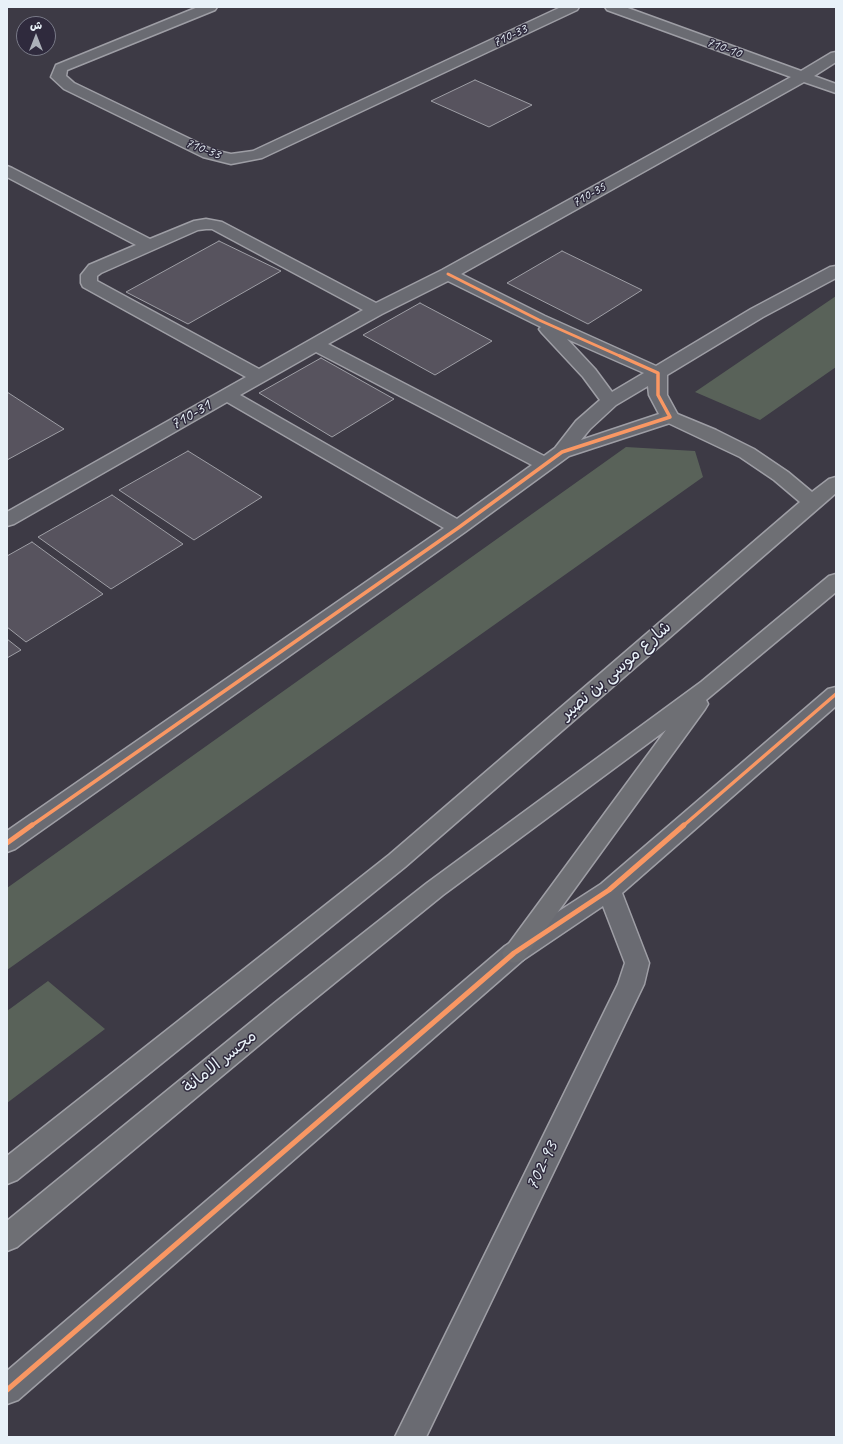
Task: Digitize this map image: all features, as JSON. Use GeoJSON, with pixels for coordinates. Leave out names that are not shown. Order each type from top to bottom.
{"type":"FeatureCollection","features":[{"type":"Feature","properties":{"kind":"main road"},"geometry":{"type":"LineString","coordinates":[[670,417],[710,434],[747,453],[782,476],[812,502]]}},
{"type":"Feature","properties":{"kind":"main road","name":"شارع موسى بن نصير"},"geometry":{"type":"LineString","coordinates":[[7,1172],[397,861],[812,502],[836,483]]}},
{"type":"Feature","properties":{"kind":"main road"},"geometry":{"type":"LineString","coordinates":[[514,953],[709,688],[836,581]]}},
{"type":"Feature","properties":{"kind":"main road","name":"مجسر الامانة"},"geometry":{"type":"LineString","coordinates":[[7,1238],[286,1008],[435,889],[709,688]]}},
{"type":"Feature","properties":{"kind":"street","name":"710-33"},"geometry":{"type":"LineString","coordinates":[[210,7],[61,68],[58,77],[69,86],[208,154],[231,159],[257,155],[572,7]]}},
{"type":"Feature","properties":{"kind":"street","name":"710-10"},"geometry":{"type":"LineString","coordinates":[[612,7],[836,89]]}},
{"type":"Feature","properties":{"kind":"street","name":"710-35"},"geometry":{"type":"LineString","coordinates":[[376,310],[448,274],[802,77],[836,56]]}},
{"type":"Feature","properties":{"kind":"street"},"geometry":{"type":"LineString","coordinates":[[7,171],[149,245]]}},
{"type":"Feature","properties":{"kind":"street"},"geometry":{"type":"LineString","coordinates":[[260,377],[89,283],[89,276],[95,269],[194,226],[206,224],[216,225],[376,310]]}},
{"type":"Feature","properties":{"kind":"street"},"geometry":{"type":"LineString","coordinates":[[7,843],[458,528],[562,452],[583,425],[610,401],[757,313],[836,271]]}},
{"type":"Feature","properties":{"kind":"street"},"geometry":{"type":"LineString","coordinates":[[448,274],[539,320],[658,373]]}},
{"type":"Feature","properties":{"kind":"street","name":"710-31"},"geometry":{"type":"LineString","coordinates":[[7,520],[376,310]]}},
{"type":"Feature","properties":{"kind":"street"},"geometry":{"type":"LineString","coordinates":[[539,320],[589,373],[610,401]]}},
{"type":"Feature","properties":{"kind":"street"},"geometry":{"type":"LineString","coordinates":[[316,345],[545,464]]}},
{"type":"Feature","properties":{"kind":"street"},"geometry":{"type":"LineString","coordinates":[[562,452],[670,417],[658,395],[656,384],[658,373]]}},
{"type":"Feature","properties":{"kind":"street"},"geometry":{"type":"LineString","coordinates":[[227,395],[458,528]]}},
{"type":"Feature","properties":{"kind":"street"},"geometry":{"type":"LineString","coordinates":[[7,1390],[514,953],[609,890],[836,694]]}},
{"type":"Feature","properties":{"kind":"street","name":"702-93"},"geometry":{"type":"LineString","coordinates":[[410,1437],[631,984],[637,962],[609,890]]}},
{"type":"Feature","properties":{"kind":"shaded area"},"geometry":{"type":"Polygon","coordinates":[[[836,296],[836,367],[760,420],[695,392],[836,296]]]}},
{"type":"Feature","properties":{"kind":"shaded area"},"geometry":{"type":"Polygon","coordinates":[[[626,447],[695,451],[703,477],[7,970],[7,888],[626,447]]]}},
{"type":"Feature","properties":{"kind":"shaded area"},"geometry":{"type":"Polygon","coordinates":[[[48,981],[105,1029],[7,1103],[7,1011],[48,981]]]}},
{"type":"Feature","properties":{"kind":"building"},"geometry":{"type":"Polygon","coordinates":[[[475,80],[532,105],[489,127],[431,101],[475,80]]]}},
{"type":"Feature","properties":{"kind":"building"},"geometry":{"type":"Polygon","coordinates":[[[219,241],[281,271],[188,324],[126,292],[219,241]]]}},
{"type":"Feature","properties":{"kind":"building"},"geometry":{"type":"Polygon","coordinates":[[[562,251],[642,290],[588,324],[507,283],[562,251]]]}},
{"type":"Feature","properties":{"kind":"building"},"geometry":{"type":"Polygon","coordinates":[[[420,303],[492,341],[435,375],[363,335],[420,303]]]}},
{"type":"Feature","properties":{"kind":"building"},"geometry":{"type":"Polygon","coordinates":[[[321,358],[394,399],[332,437],[259,393],[321,358]]]}},
{"type":"Feature","properties":{"kind":"building"},"geometry":{"type":"Polygon","coordinates":[[[7,392],[64,429],[7,460],[7,392]]]}},
{"type":"Feature","properties":{"kind":"building"},"geometry":{"type":"Polygon","coordinates":[[[188,451],[262,497],[194,540],[119,490],[188,451]]]}},
{"type":"Feature","properties":{"kind":"building"},"geometry":{"type":"Polygon","coordinates":[[[112,495],[183,544],[111,589],[38,537],[112,495]]]}},
{"type":"Feature","properties":{"kind":"building"},"geometry":{"type":"Polygon","coordinates":[[[32,542],[103,594],[26,642],[7,627],[7,556],[32,542]]]}},
{"type":"Feature","properties":{"kind":"building"},"geometry":{"type":"Polygon","coordinates":[[[7,639],[21,650],[7,658],[7,639]]]}},
{"type":"Feature","properties":{"kind":"cycle path"},"geometry":{"type":"LineString","coordinates":[[7,843],[458,528],[562,452],[670,417],[658,395],[658,373],[539,320],[448,274]]}},
{"type":"Feature","properties":{"kind":"cycle path"},"geometry":{"type":"LineString","coordinates":[[7,1390],[514,953],[609,890],[836,694]]}}]}
